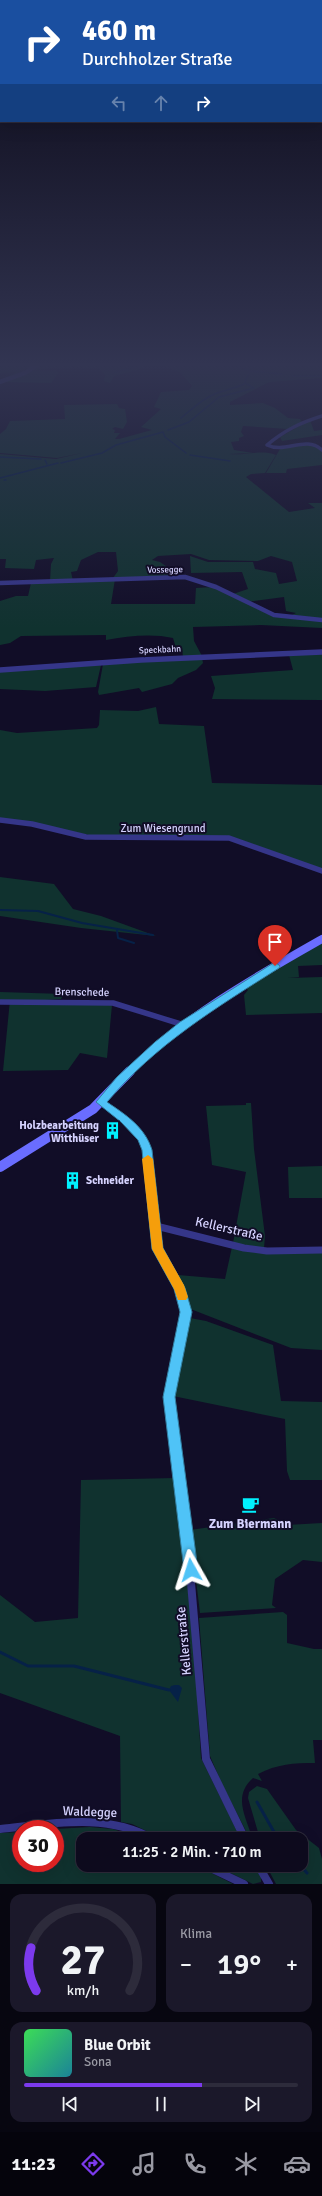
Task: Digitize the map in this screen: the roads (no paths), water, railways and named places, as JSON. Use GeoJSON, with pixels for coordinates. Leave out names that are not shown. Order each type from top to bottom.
{"type":"FeatureCollection","features":[{"type":"Feature","properties":{"kind":"main road"},"geometry":{"type":"LineString","coordinates":[[0,1167],[78,1120],[101,1102],[145,1056],[184,1025],[264,972],[322,939]]}},
{"type":"Feature","properties":{"kind":"street","name":"Vossegge"},"geometry":{"type":"LineString","coordinates":[[0,583],[185,577],[216,587],[274,615],[322,620]]}},
{"type":"Feature","properties":{"kind":"street","name":"Speckbahn"},"geometry":{"type":"LineString","coordinates":[[0,670],[141,660],[322,652]]}},
{"type":"Feature","properties":{"kind":"street","name":"Zum Wiesengrund"},"geometry":{"type":"LineString","coordinates":[[0,820],[32,824],[86,836],[229,838],[256,846],[322,871]]}},
{"type":"Feature","properties":{"kind":"street","name":"Brenschede"},"geometry":{"type":"LineString","coordinates":[[0,1002],[113,1003],[184,1025]]}},
{"type":"Feature","properties":{"kind":"street","name":"Kellerstraße"},"geometry":{"type":"LineString","coordinates":[[101,1102],[125,1120],[143,1138],[147,1150],[158,1249],[180,1288],[186,1312],[169,1397],[189,1554],[206,1759],[242,1832]]}},
{"type":"Feature","properties":{"kind":"street","name":"Kellerstraße"},"geometry":{"type":"LineString","coordinates":[[156,1226],[244,1248],[267,1251],[322,1250]]}},
{"type":"Feature","properties":{"kind":"street","name":"Waldegge"},"geometry":{"type":"LineString","coordinates":[[0,1829],[76,1823],[103,1823],[131,1828],[139,1832]]}},
{"type":"Feature","properties":{"kind":"street"},"geometry":{"type":"LineString","coordinates":[[219,1872],[244,1884]]}},
{"type":"Feature","properties":{"kind":"street"},"geometry":{"type":"LineString","coordinates":[[262,1872],[269,1884]]}},
{"type":"Feature","properties":{"kind":"water"},"geometry":{"type":"Polygon","coordinates":[[[179,1685],[182,1688],[178,1702],[169,1690],[171,1686],[179,1685]]]}},
{"type":"Feature","properties":{"kind":"waterway"},"geometry":{"type":"LineString","coordinates":[[61,463],[102,453]]}},
{"type":"Feature","properties":{"kind":"waterway"},"geometry":{"type":"LineString","coordinates":[[190,455],[230,461]]}},
{"type":"Feature","properties":{"kind":"waterway"},"geometry":{"type":"LineString","coordinates":[[0,457],[41,459]]}},
{"type":"Feature","properties":{"kind":"waterway"},"geometry":{"type":"LineString","coordinates":[[45,460],[47,464]]}},
{"type":"Feature","properties":{"kind":"waterway"},"geometry":{"type":"LineString","coordinates":[[0,478],[58,463]]}},
{"type":"Feature","properties":{"kind":"waterway"},"geometry":{"type":"LineString","coordinates":[[0,910],[38,911],[82,923],[153,935]]}},
{"type":"Feature","properties":{"kind":"waterway"},"geometry":{"type":"LineString","coordinates":[[117,930],[118,938],[134,943]]}},
{"type":"Feature","properties":{"kind":"waterway"},"geometry":{"type":"LineString","coordinates":[[0,1652],[28,1666],[74,1666],[169,1690]]}},
{"type":"Feature","properties":{"kind":"waterway"},"geometry":{"type":"LineString","coordinates":[[257,1802],[274,1832]]}},
{"type":"Feature","properties":{"kind":"place","name":"Holzbearbeitung Witthüser"},"geometry":{"type":"Point","coordinates":[112,1131]}},
{"type":"Feature","properties":{"kind":"place","name":"Schneider"},"geometry":{"type":"Point","coordinates":[73,1180]}},
{"type":"Feature","properties":{"kind":"place","name":"Zum Biermann"},"geometry":{"type":"Point","coordinates":[250,1505]}}]}
